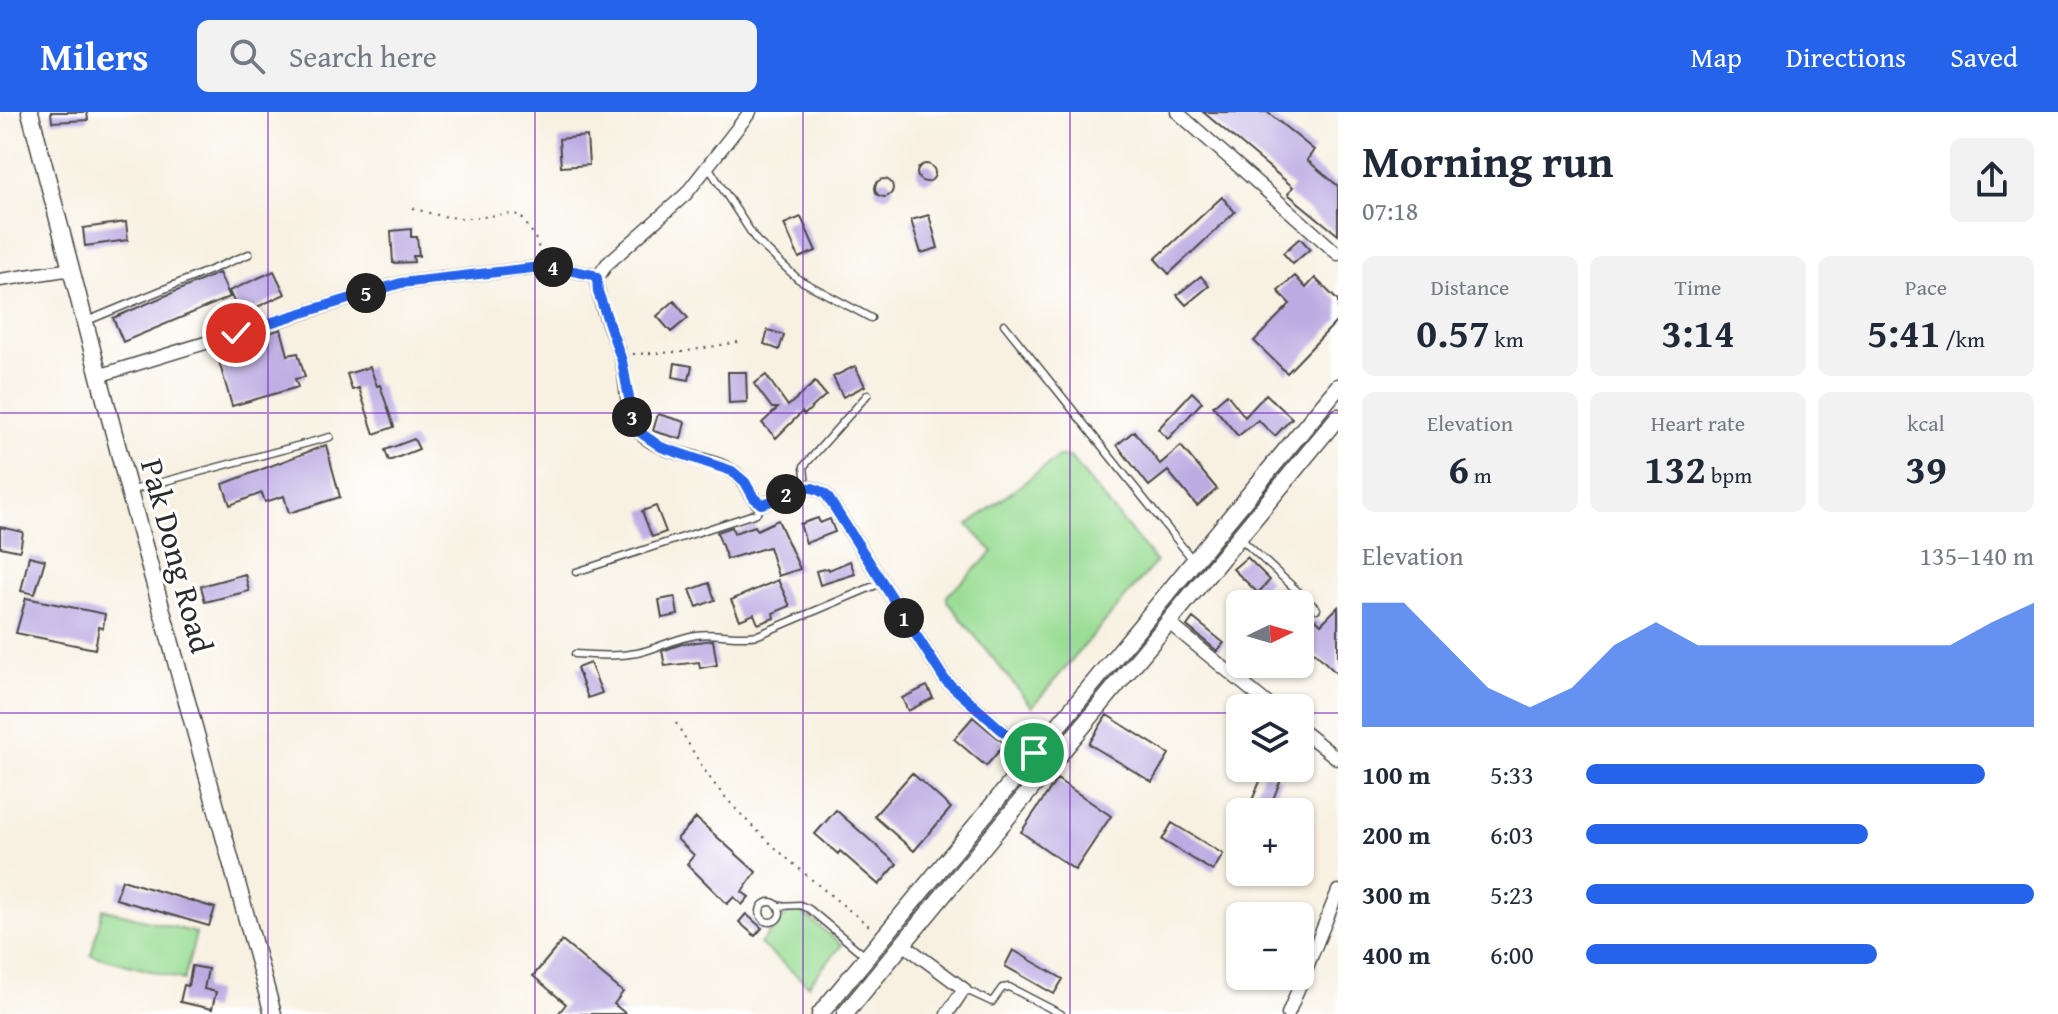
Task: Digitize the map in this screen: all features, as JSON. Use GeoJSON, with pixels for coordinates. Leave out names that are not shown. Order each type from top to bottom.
{"type":"FeatureCollection","features":[{"type":"Feature","properties":{"kind":"main road","name":"Pak Dong Road"},"geometry":{"type":"LineString","coordinates":[[30,112],[129,491],[273,1014]]}},
{"type":"Feature","properties":{"kind":"main road"},"geometry":{"type":"LineString","coordinates":[[820,1014],[1338,387]]}},
{"type":"Feature","properties":{"kind":"main road"},"geometry":{"type":"LineString","coordinates":[[845,1014],[1338,417]]}},
{"type":"Feature","properties":{"kind":"main road"},"geometry":{"type":"LineString","coordinates":[[922,891],[937,902]]}},
{"type":"Feature","properties":{"kind":"street"},"geometry":{"type":"LineString","coordinates":[[750,112],[686,194],[607,264],[597,278],[598,292],[620,355],[638,431],[661,447],[732,471],[745,482],[761,504],[806,487],[815,487],[827,496],[945,680],[1005,733],[1034,753]]}},
{"type":"Feature","properties":{"kind":"street"},"geometry":{"type":"LineString","coordinates":[[1177,112],[1338,254]]}},
{"type":"Feature","properties":{"kind":"street"},"geometry":{"type":"LineString","coordinates":[[101,375],[401,283],[543,267],[597,278]]}},
{"type":"Feature","properties":{"kind":"street"},"geometry":{"type":"LineString","coordinates":[[0,280],[72,269]]}},
{"type":"Feature","properties":{"kind":"street"},"geometry":{"type":"LineString","coordinates":[[1169,623],[1256,694]]}},
{"type":"Feature","properties":{"kind":"street"},"geometry":{"type":"LineString","coordinates":[[1314,740],[1338,759]]}},
{"type":"Feature","properties":{"kind":"street"},"geometry":{"type":"LineString","coordinates":[[1288,1014],[1338,891]]}},
{"type":"Feature","properties":{"kind":"street"},"geometry":{"type":"LineString","coordinates":[[903,944],[964,989],[947,1014]]}},
{"type":"Feature","properties":{"kind":"lane"},"geometry":{"type":"LineString","coordinates":[[707,165],[756,240],[798,279],[871,318]]}},
{"type":"Feature","properties":{"kind":"lane"},"geometry":{"type":"LineString","coordinates":[[87,321],[249,254]]}},
{"type":"Feature","properties":{"kind":"lane"},"geometry":{"type":"LineString","coordinates":[[1004,324],[1193,560]]}},
{"type":"Feature","properties":{"kind":"lane"},"geometry":{"type":"LineString","coordinates":[[806,487],[804,466],[868,394]]}},
{"type":"Feature","properties":{"kind":"lane"},"geometry":{"type":"LineString","coordinates":[[129,491],[330,437]]}},
{"type":"Feature","properties":{"kind":"lane"},"geometry":{"type":"LineString","coordinates":[[576,572],[757,513],[761,504]]}},
{"type":"Feature","properties":{"kind":"lane"},"geometry":{"type":"LineString","coordinates":[[1239,537],[1317,609]]}},
{"type":"Feature","properties":{"kind":"lane"},"geometry":{"type":"LineString","coordinates":[[575,654],[611,656],[640,652],[701,634],[745,638],[758,635],[881,583]]}},
{"type":"Feature","properties":{"kind":"lane"},"geometry":{"type":"LineString","coordinates":[[778,906],[800,905],[809,909],[867,958]]}},
{"type":"Feature","properties":{"kind":"lane"},"geometry":{"type":"LineString","coordinates":[[964,989],[992,1002],[1002,988],[1009,987],[1061,1014]]}},
{"type":"Feature","properties":{"kind":"path"},"geometry":{"type":"LineString","coordinates":[[413,208],[433,215],[469,218],[508,213],[520,215],[534,235],[543,267]]}},
{"type":"Feature","properties":{"kind":"path"},"geometry":{"type":"LineString","coordinates":[[620,355],[682,352],[738,342]]}},
{"type":"Feature","properties":{"kind":"path"},"geometry":{"type":"LineString","coordinates":[[676,723],[710,779],[733,806],[829,894],[884,937]]}},
{"type":"Feature","properties":{"kind":"green space"},"geometry":{"type":"Polygon","coordinates":[[[1058,457],[1070,457],[1156,562],[1032,707],[947,601],[947,596],[993,552],[968,525],[1058,457]]]}},
{"type":"Feature","properties":{"kind":"green space"},"geometry":{"type":"Polygon","coordinates":[[[103,909],[196,933],[184,980],[91,955],[103,909]]]}},
{"type":"Feature","properties":{"kind":"green space"},"geometry":{"type":"Polygon","coordinates":[[[800,911],[842,945],[808,985],[760,944],[786,915],[800,911]]]}},
{"type":"Feature","properties":{"kind":"building"},"geometry":{"type":"Polygon","coordinates":[[[51,112],[87,112],[88,120],[52,122],[51,112]]]}},
{"type":"Feature","properties":{"kind":"building"},"geometry":{"type":"Polygon","coordinates":[[[1203,112],[1267,112],[1314,150],[1307,160],[1338,186],[1338,235],[1288,194],[1293,187],[1203,112]]]}},
{"type":"Feature","properties":{"kind":"building"},"geometry":{"type":"Polygon","coordinates":[[[587,136],[589,165],[561,167],[559,139],[587,136]]]}},
{"type":"Feature","properties":{"kind":"building"},"geometry":{"type":"Polygon","coordinates":[[[922,164],[930,164],[935,173],[933,180],[922,182],[917,177],[917,169],[922,164]]]}},
{"type":"Feature","properties":{"kind":"building"},"geometry":{"type":"Polygon","coordinates":[[[880,179],[888,179],[893,188],[891,195],[880,197],[875,192],[875,184],[880,179]]]}},
{"type":"Feature","properties":{"kind":"building"},"geometry":{"type":"Polygon","coordinates":[[[1222,197],[1235,212],[1169,274],[1155,259],[1222,197]]]}},
{"type":"Feature","properties":{"kind":"building"},"geometry":{"type":"Polygon","coordinates":[[[929,215],[938,248],[921,253],[911,220],[929,215]]]}},
{"type":"Feature","properties":{"kind":"building"},"geometry":{"type":"Polygon","coordinates":[[[801,217],[816,251],[799,258],[784,224],[801,217]]]}},
{"type":"Feature","properties":{"kind":"building"},"geometry":{"type":"Polygon","coordinates":[[[126,222],[128,240],[85,246],[83,228],[126,222]]]}},
{"type":"Feature","properties":{"kind":"building"},"geometry":{"type":"Polygon","coordinates":[[[411,229],[411,237],[417,237],[419,256],[413,256],[414,262],[393,263],[391,231],[411,229]]]}},
{"type":"Feature","properties":{"kind":"building"},"geometry":{"type":"Polygon","coordinates":[[[1300,238],[1310,249],[1293,264],[1283,253],[1300,238]]]}},
{"type":"Feature","properties":{"kind":"building"},"geometry":{"type":"Polygon","coordinates":[[[274,271],[285,294],[240,315],[229,291],[274,271]]]}},
{"type":"Feature","properties":{"kind":"building"},"geometry":{"type":"Polygon","coordinates":[[[219,273],[230,297],[123,342],[113,318],[219,273]]]}},
{"type":"Feature","properties":{"kind":"building"},"geometry":{"type":"Polygon","coordinates":[[[1201,276],[1209,286],[1186,305],[1177,295],[1201,276]]]}},
{"type":"Feature","properties":{"kind":"building"},"geometry":{"type":"Polygon","coordinates":[[[1295,276],[1306,288],[1315,278],[1338,301],[1338,320],[1287,373],[1254,341],[1290,304],[1278,291],[1295,276]]]}},
{"type":"Feature","properties":{"kind":"building"},"geometry":{"type":"Polygon","coordinates":[[[674,301],[688,318],[671,332],[657,316],[674,301]]]}},
{"type":"Feature","properties":{"kind":"building"},"geometry":{"type":"Polygon","coordinates":[[[281,329],[288,355],[298,353],[305,377],[295,379],[298,387],[232,406],[218,358],[239,351],[237,343],[281,329]]]}},
{"type":"Feature","properties":{"kind":"building"},"geometry":{"type":"Polygon","coordinates":[[[768,330],[784,335],[779,350],[764,344],[768,330]]]}},
{"type":"Feature","properties":{"kind":"building"},"geometry":{"type":"Polygon","coordinates":[[[675,363],[692,366],[689,380],[673,377],[675,363]]]}},
{"type":"Feature","properties":{"kind":"building"},"geometry":{"type":"Polygon","coordinates":[[[855,366],[865,386],[843,397],[833,377],[855,366]]]}},
{"type":"Feature","properties":{"kind":"building"},"geometry":{"type":"Polygon","coordinates":[[[370,367],[377,386],[380,385],[394,427],[374,434],[359,388],[352,390],[347,374],[370,367]]]}},
{"type":"Feature","properties":{"kind":"building"},"geometry":{"type":"Polygon","coordinates":[[[728,372],[746,372],[747,402],[729,403],[728,372]]]}},
{"type":"Feature","properties":{"kind":"building"},"geometry":{"type":"Polygon","coordinates":[[[766,375],[788,406],[815,382],[826,395],[804,415],[802,412],[776,438],[762,423],[778,408],[772,408],[754,384],[766,375]]]}},
{"type":"Feature","properties":{"kind":"building"},"geometry":{"type":"Polygon","coordinates":[[[1192,392],[1202,402],[1168,439],[1158,429],[1192,392]]]}},
{"type":"Feature","properties":{"kind":"building"},"geometry":{"type":"Polygon","coordinates":[[[1227,394],[1245,417],[1266,394],[1292,418],[1275,436],[1258,420],[1238,436],[1213,406],[1227,394]]]}},
{"type":"Feature","properties":{"kind":"building"},"geometry":{"type":"Polygon","coordinates":[[[658,414],[685,422],[681,439],[653,431],[658,414]]]}},
{"type":"Feature","properties":{"kind":"building"},"geometry":{"type":"Polygon","coordinates":[[[1134,431],[1160,464],[1181,446],[1217,489],[1197,506],[1168,471],[1149,486],[1117,445],[1134,431]]]}},
{"type":"Feature","properties":{"kind":"building"},"geometry":{"type":"Polygon","coordinates":[[[414,439],[419,449],[389,461],[385,450],[414,439]]]}},
{"type":"Feature","properties":{"kind":"building"},"geometry":{"type":"Polygon","coordinates":[[[326,445],[340,497],[289,513],[284,496],[265,502],[262,493],[230,505],[223,484],[326,445]]]}},
{"type":"Feature","properties":{"kind":"building"},"geometry":{"type":"Polygon","coordinates":[[[656,506],[666,532],[652,537],[642,511],[656,506]]]}},
{"type":"Feature","properties":{"kind":"building"},"geometry":{"type":"Polygon","coordinates":[[[818,518],[820,523],[830,519],[835,532],[806,543],[800,524],[818,518]]]}},
{"type":"Feature","properties":{"kind":"building"},"geometry":{"type":"Polygon","coordinates":[[[778,520],[800,569],[778,576],[769,547],[727,559],[717,532],[732,527],[734,533],[755,526],[757,530],[778,520]]]}},
{"type":"Feature","properties":{"kind":"building"},"geometry":{"type":"Polygon","coordinates":[[[0,527],[23,532],[20,551],[0,547],[0,527]]]}},
{"type":"Feature","properties":{"kind":"building"},"geometry":{"type":"Polygon","coordinates":[[[29,556],[45,560],[35,594],[21,591],[29,556]]]}},
{"type":"Feature","properties":{"kind":"building"},"geometry":{"type":"Polygon","coordinates":[[[1247,557],[1270,580],[1261,590],[1255,590],[1233,569],[1247,557]]]}},
{"type":"Feature","properties":{"kind":"building"},"geometry":{"type":"Polygon","coordinates":[[[850,561],[855,574],[820,585],[816,571],[829,570],[850,561]]]}},
{"type":"Feature","properties":{"kind":"building"},"geometry":{"type":"Polygon","coordinates":[[[245,574],[249,591],[205,602],[201,586],[245,574]]]}},
{"type":"Feature","properties":{"kind":"building"},"geometry":{"type":"Polygon","coordinates":[[[778,580],[790,606],[773,613],[774,618],[758,624],[754,614],[740,620],[731,600],[778,580]]]}},
{"type":"Feature","properties":{"kind":"building"},"geometry":{"type":"Polygon","coordinates":[[[709,583],[715,600],[697,607],[690,590],[709,583]]]}},
{"type":"Feature","properties":{"kind":"building"},"geometry":{"type":"Polygon","coordinates":[[[675,597],[678,615],[662,618],[659,600],[675,597]]]}},
{"type":"Feature","properties":{"kind":"building"},"geometry":{"type":"Polygon","coordinates":[[[26,598],[105,614],[95,649],[16,633],[26,598]]]}},
{"type":"Feature","properties":{"kind":"building"},"geometry":{"type":"Polygon","coordinates":[[[1338,607],[1338,675],[1314,652],[1314,621],[1316,619],[1321,624],[1338,607]]]}},
{"type":"Feature","properties":{"kind":"building"},"geometry":{"type":"Polygon","coordinates":[[[1193,618],[1224,643],[1217,651],[1187,626],[1193,618]]]}},
{"type":"Feature","properties":{"kind":"building"},"geometry":{"type":"Polygon","coordinates":[[[713,640],[717,665],[700,668],[699,662],[665,666],[662,651],[682,644],[713,640]]]}},
{"type":"Feature","properties":{"kind":"building"},"geometry":{"type":"Polygon","coordinates":[[[590,663],[602,693],[588,698],[577,668],[590,663]]]}},
{"type":"Feature","properties":{"kind":"building"},"geometry":{"type":"Polygon","coordinates":[[[927,686],[933,698],[908,711],[902,698],[927,686]]]}},
{"type":"Feature","properties":{"kind":"building"},"geometry":{"type":"Polygon","coordinates":[[[1107,715],[1169,754],[1152,782],[1089,744],[1107,715]]]}},
{"type":"Feature","properties":{"kind":"building"},"geometry":{"type":"Polygon","coordinates":[[[973,717],[1005,744],[986,766],[954,739],[973,717]]]}},
{"type":"Feature","properties":{"kind":"building"},"geometry":{"type":"Polygon","coordinates":[[[912,773],[951,808],[914,851],[874,816],[912,773]]]}},
{"type":"Feature","properties":{"kind":"building"},"geometry":{"type":"Polygon","coordinates":[[[1057,779],[1111,816],[1075,870],[1021,832],[1057,779]]]}},
{"type":"Feature","properties":{"kind":"building"},"geometry":{"type":"Polygon","coordinates":[[[1260,782],[1280,782],[1274,798],[1253,798],[1260,782]]]}},
{"type":"Feature","properties":{"kind":"building"},"geometry":{"type":"Polygon","coordinates":[[[836,810],[897,864],[879,885],[815,834],[836,810]]]}},
{"type":"Feature","properties":{"kind":"building"},"geometry":{"type":"Polygon","coordinates":[[[696,818],[756,872],[742,892],[749,897],[742,905],[734,897],[727,904],[687,864],[694,855],[677,839],[696,818]]]}},
{"type":"Feature","properties":{"kind":"building"},"geometry":{"type":"Polygon","coordinates":[[[1172,823],[1223,854],[1213,871],[1162,840],[1172,823]]]}},
{"type":"Feature","properties":{"kind":"building"},"geometry":{"type":"Polygon","coordinates":[[[122,880],[215,908],[209,926],[116,899],[122,880]]]}},
{"type":"Feature","properties":{"kind":"building"},"geometry":{"type":"Polygon","coordinates":[[[746,914],[762,928],[755,936],[739,922],[746,914]]]}},
{"type":"Feature","properties":{"kind":"building"},"geometry":{"type":"Polygon","coordinates":[[[562,941],[623,992],[614,1004],[626,1014],[558,1014],[566,1004],[533,976],[562,941]]]}},
{"type":"Feature","properties":{"kind":"building"},"geometry":{"type":"Polygon","coordinates":[[[1013,950],[1063,979],[1054,994],[1005,966],[1013,950]]]}},
{"type":"Feature","properties":{"kind":"building"},"geometry":{"type":"Polygon","coordinates":[[[192,966],[208,969],[204,989],[216,992],[212,1009],[180,1002],[184,985],[188,986],[192,966]]]}},
{"type":"Feature","properties":{"kind":"route"},"geometry":{"type":"LineString","coordinates":[[236,333],[401,283],[549,266],[593,275],[597,278],[598,292],[622,361],[638,431],[661,447],[732,471],[745,482],[761,504],[798,488],[815,487],[821,490],[945,680],[1005,733],[1034,753]]}}]}
